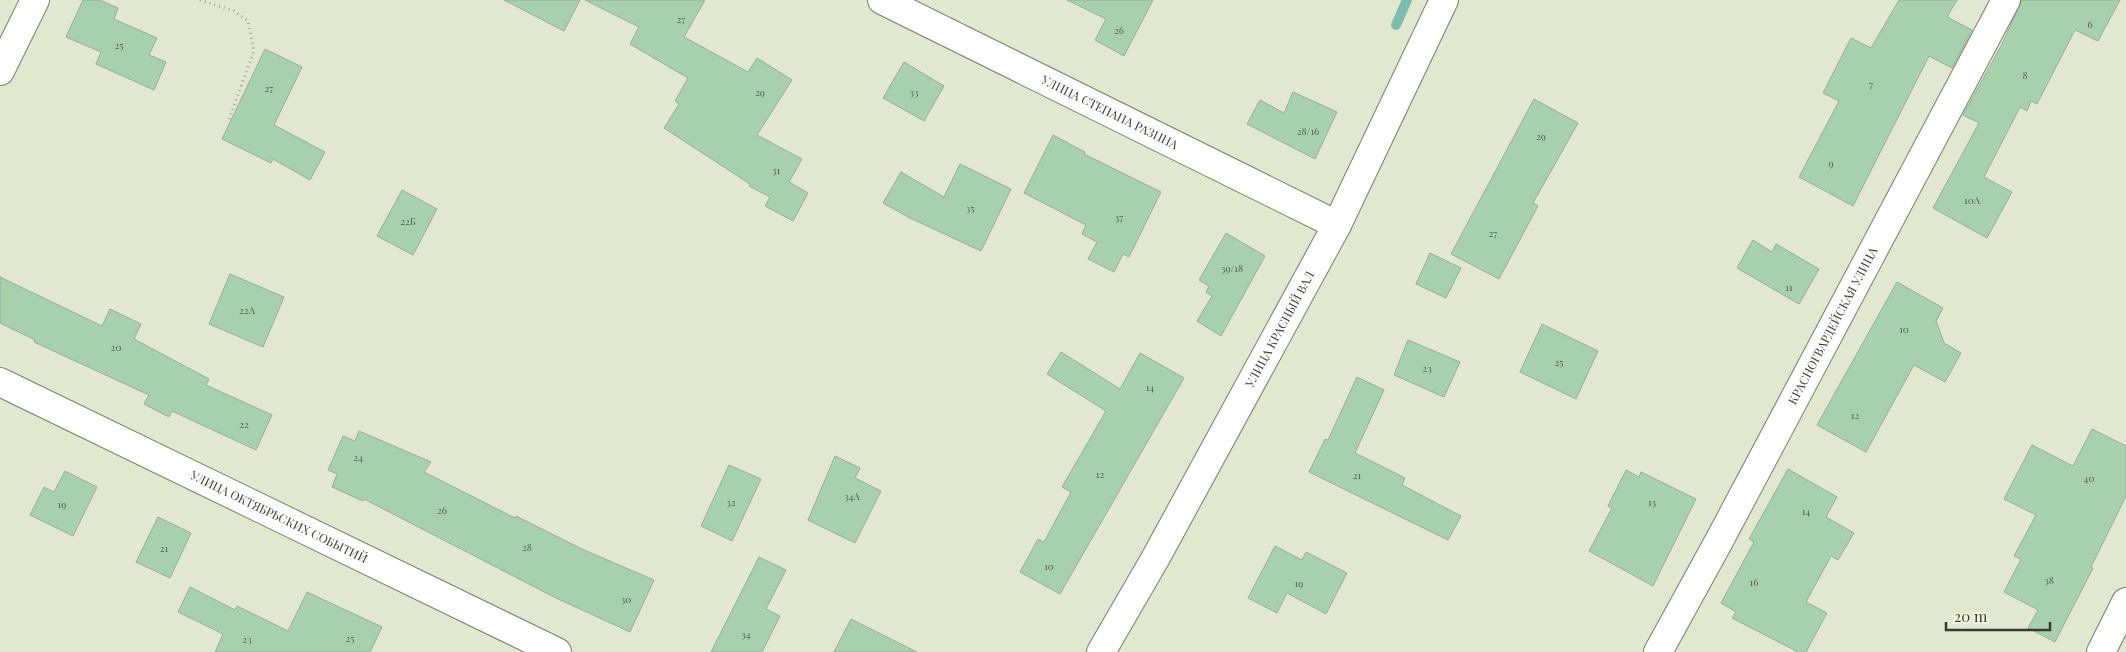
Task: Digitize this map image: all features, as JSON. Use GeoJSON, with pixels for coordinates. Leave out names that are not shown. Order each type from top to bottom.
{"type":"FeatureCollection","features":[{"type":"Feature","properties":{"kind":"street"},"geometry":{"type":"LineString","coordinates":[[0,71],[35,0]]}},
{"type":"Feature","properties":{"kind":"street","name":"УЛИЦА СТЕПАНА РАЗИНА"},"geometry":{"type":"LineString","coordinates":[[882,0],[1337,225]]}},
{"type":"Feature","properties":{"kind":"street","name":"УЛИЦА КРАСНЫЙ ВАЛ"},"geometry":{"type":"LineString","coordinates":[[1101,652],[1155,559],[1337,225],[1444,0]]}},
{"type":"Feature","properties":{"kind":"street","name":"КРАСНОГВАРДЕЙСКАЯ УЛИЦА"},"geometry":{"type":"LineString","coordinates":[[1658,652],[1719,541],[2006,0]]}},
{"type":"Feature","properties":{"kind":"street","name":"УЛИЦА ОКТЯБРЬСКИХ СОБЫТИЙ"},"geometry":{"type":"LineString","coordinates":[[0,382],[557,652]]}},
{"type":"Feature","properties":{"kind":"street"},"geometry":{"type":"LineString","coordinates":[[2100,652],[2126,602]]}},
{"type":"Feature","properties":{"kind":"path"},"geometry":{"type":"LineString","coordinates":[[200,0],[234,11],[248,21],[254,50],[228,122]]}},
{"type":"Feature","properties":{"kind":"building"},"geometry":{"type":"Polygon","coordinates":[[[83,0],[100,0],[118,8],[114,19],[157,38],[149,55],[166,62],[154,90],[96,64],[101,52],[66,37],[83,0]]]}},
{"type":"Feature","properties":{"kind":"building"},"geometry":{"type":"Polygon","coordinates":[[[504,0],[580,0],[564,31],[504,0]]]}},
{"type":"Feature","properties":{"kind":"building"},"geometry":{"type":"Polygon","coordinates":[[[585,0],[705,0],[684,37],[748,72],[757,58],[792,80],[757,135],[802,159],[789,182],[808,193],[793,221],[765,206],[770,197],[749,186],[750,184],[664,128],[679,104],[675,101],[688,78],[630,44],[639,27],[585,0]]]}},
{"type":"Feature","properties":{"kind":"building"},"geometry":{"type":"Polygon","coordinates":[[[1067,0],[1153,0],[1124,56],[1095,40],[1106,19],[1067,0]]]}},
{"type":"Feature","properties":{"kind":"building"},"geometry":{"type":"Polygon","coordinates":[[[1899,0],[1957,0],[1947,17],[1972,30],[1952,68],[1929,56],[1853,206],[1799,177],[1839,101],[1823,93],[1851,38],[1871,48],[1899,0]]]}},
{"type":"Feature","properties":{"kind":"building"},"geometry":{"type":"Polygon","coordinates":[[[2022,0],[2120,0],[2098,41],[2075,30],[2037,104],[2031,101],[2027,111],[2020,107],[1984,177],[2012,192],[1987,238],[1933,208],[1979,123],[1963,115],[2001,46],[2022,0]]]}},
{"type":"Feature","properties":{"kind":"building"},"geometry":{"type":"Polygon","coordinates":[[[265,49],[302,67],[274,125],[325,152],[310,180],[273,159],[271,163],[222,139],[265,49]]]}},
{"type":"Feature","properties":{"kind":"building"},"geometry":{"type":"Polygon","coordinates":[[[904,62],[944,86],[924,121],[883,98],[904,62]]]}},
{"type":"Feature","properties":{"kind":"building"},"geometry":{"type":"Polygon","coordinates":[[[1293,92],[1337,112],[1315,159],[1247,124],[1260,100],[1284,113],[1293,92]]]}},
{"type":"Feature","properties":{"kind":"building"},"geometry":{"type":"Polygon","coordinates":[[[1534,99],[1578,123],[1533,203],[1538,206],[1499,279],[1451,254],[1534,99]]]}},
{"type":"Feature","properties":{"kind":"building"},"geometry":{"type":"Polygon","coordinates":[[[1053,135],[1085,152],[1084,154],[1161,192],[1129,257],[1123,254],[1114,272],[1088,259],[1097,242],[1082,234],[1086,225],[1024,193],[1053,135]]]}},
{"type":"Feature","properties":{"kind":"building"},"geometry":{"type":"Polygon","coordinates":[[[960,164],[1011,189],[981,251],[910,218],[883,203],[901,172],[944,197],[960,164]]]}},
{"type":"Feature","properties":{"kind":"building"},"geometry":{"type":"Polygon","coordinates":[[[402,190],[437,209],[413,255],[377,236],[402,190]]]}},
{"type":"Feature","properties":{"kind":"building"},"geometry":{"type":"Polygon","coordinates":[[[1226,233],[1265,256],[1221,336],[1197,321],[1212,296],[1206,292],[1209,286],[1199,280],[1226,233]]]}},
{"type":"Feature","properties":{"kind":"building"},"geometry":{"type":"Polygon","coordinates":[[[1753,240],[1772,252],[1776,244],[1819,269],[1799,304],[1737,268],[1753,240]]]}},
{"type":"Feature","properties":{"kind":"building"},"geometry":{"type":"Polygon","coordinates":[[[1430,253],[1461,268],[1446,298],[1416,284],[1430,253]]]}},
{"type":"Feature","properties":{"kind":"building"},"geometry":{"type":"Polygon","coordinates":[[[230,274],[284,297],[263,347],[209,324],[230,274]]]}},
{"type":"Feature","properties":{"kind":"building"},"geometry":{"type":"Polygon","coordinates":[[[0,277],[102,326],[110,309],[141,324],[134,339],[209,379],[206,385],[272,415],[256,450],[172,411],[169,417],[144,404],[149,395],[34,342],[35,340],[0,323],[0,277]]]}},
{"type":"Feature","properties":{"kind":"building"},"geometry":{"type":"Polygon","coordinates":[[[1897,282],[1943,308],[1936,321],[1944,343],[1961,353],[1945,382],[1914,365],[1866,452],[1817,425],[1897,282]]]}},
{"type":"Feature","properties":{"kind":"building"},"geometry":{"type":"Polygon","coordinates":[[[1542,324],[1598,351],[1576,399],[1520,372],[1542,324]]]}},
{"type":"Feature","properties":{"kind":"building"},"geometry":{"type":"Polygon","coordinates":[[[1408,340],[1460,362],[1444,397],[1394,375],[1408,340]]]}},
{"type":"Feature","properties":{"kind":"building"},"geometry":{"type":"Polygon","coordinates":[[[1061,352],[1120,389],[1140,353],[1184,378],[1060,594],[1020,572],[1038,539],[1044,542],[1071,492],[1062,487],[1106,411],[1047,374],[1061,352]]]}},
{"type":"Feature","properties":{"kind":"building"},"geometry":{"type":"Polygon","coordinates":[[[1357,377],[1384,390],[1355,453],[1405,478],[1402,485],[1461,516],[1448,540],[1309,472],[1325,439],[1328,440],[1357,377]]]}},
{"type":"Feature","properties":{"kind":"building"},"geometry":{"type":"Polygon","coordinates":[[[2092,429],[2126,446],[2126,496],[2091,567],[2093,568],[2055,642],[2028,628],[2038,610],[2004,592],[2021,559],[2014,556],[2036,515],[2004,499],[2032,445],[2073,466],[2092,429]]]}},
{"type":"Feature","properties":{"kind":"building"},"geometry":{"type":"Polygon","coordinates":[[[359,431],[431,462],[424,472],[515,518],[516,516],[584,550],[654,580],[630,632],[556,598],[364,499],[363,501],[332,487],[337,474],[328,470],[343,436],[355,441],[359,431]]]}},
{"type":"Feature","properties":{"kind":"building"},"geometry":{"type":"Polygon","coordinates":[[[835,456],[860,468],[855,478],[881,491],[855,543],[808,520],[835,456]]]}},
{"type":"Feature","properties":{"kind":"building"},"geometry":{"type":"Polygon","coordinates":[[[729,465],[761,479],[732,541],[701,526],[729,465]]]}},
{"type":"Feature","properties":{"kind":"building"},"geometry":{"type":"Polygon","coordinates":[[[1788,469],[1837,497],[1826,517],[1854,533],[1838,560],[1831,556],[1806,602],[1827,613],[1806,652],[1798,652],[1732,618],[1736,612],[1721,603],[1754,542],[1749,539],[1788,469]]]}},
{"type":"Feature","properties":{"kind":"building"},"geometry":{"type":"Polygon","coordinates":[[[1626,470],[1639,477],[1641,472],[1696,499],[1653,586],[1589,551],[1612,508],[1608,506],[1626,470]]]}},
{"type":"Feature","properties":{"kind":"building"},"geometry":{"type":"Polygon","coordinates":[[[65,471],[97,487],[73,536],[30,515],[44,487],[54,492],[65,471]]]}},
{"type":"Feature","properties":{"kind":"building"},"geometry":{"type":"Polygon","coordinates":[[[158,517],[191,533],[170,578],[136,562],[158,517]]]}},
{"type":"Feature","properties":{"kind":"building"},"geometry":{"type":"Polygon","coordinates":[[[1275,546],[1302,560],[1306,552],[1347,573],[1326,614],[1287,593],[1277,613],[1248,598],[1275,546]]]}},
{"type":"Feature","properties":{"kind":"building"},"geometry":{"type":"Polygon","coordinates":[[[759,557],[786,570],[766,609],[780,616],[762,652],[711,652],[759,557]]]}},
{"type":"Feature","properties":{"kind":"building"},"geometry":{"type":"Polygon","coordinates":[[[190,587],[235,610],[237,606],[288,631],[307,592],[382,627],[370,652],[215,652],[223,634],[178,612],[190,587]]]}},
{"type":"Feature","properties":{"kind":"building"},"geometry":{"type":"Polygon","coordinates":[[[851,619],[917,652],[834,652],[851,619]]]}},
{"type":"Feature","properties":{"kind":"waterway"},"geometry":{"type":"LineString","coordinates":[[1396,25],[1407,0]]}}]}
